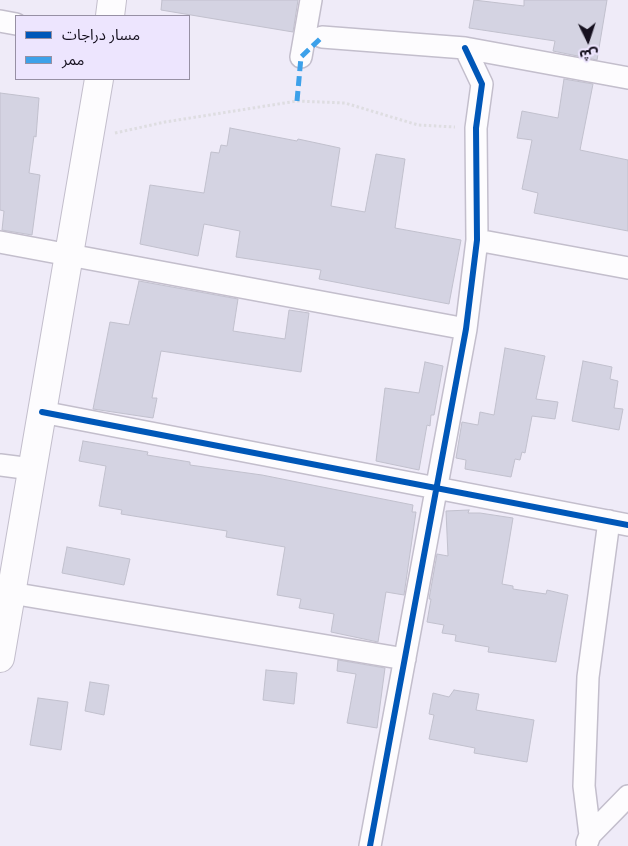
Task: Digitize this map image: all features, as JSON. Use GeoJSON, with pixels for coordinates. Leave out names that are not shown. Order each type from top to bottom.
{"type":"FeatureCollection","features":[{"type":"Feature","properties":{"kind":"street"},"geometry":{"type":"LineString","coordinates":[[110,15],[112,0]]}},
{"type":"Feature","properties":{"kind":"street"},"geometry":{"type":"LineString","coordinates":[[301,57],[311,0]]}},
{"type":"Feature","properties":{"kind":"street"},"geometry":{"type":"LineString","coordinates":[[0,21],[15,24]]}},
{"type":"Feature","properties":{"kind":"street"},"geometry":{"type":"LineString","coordinates":[[322,37],[465,48],[628,78]]}},
{"type":"Feature","properties":{"kind":"street"},"geometry":{"type":"LineString","coordinates":[[370,846],[466,329],[477,240],[476,128],[482,84],[465,48]]}},
{"type":"Feature","properties":{"kind":"street"},"geometry":{"type":"LineString","coordinates":[[0,658],[99,80]]}},
{"type":"Feature","properties":{"kind":"street"},"geometry":{"type":"LineString","coordinates":[[477,240],[628,268]]}},
{"type":"Feature","properties":{"kind":"street"},"geometry":{"type":"LineString","coordinates":[[0,242],[466,329]]}},
{"type":"Feature","properties":{"kind":"street"},"geometry":{"type":"LineString","coordinates":[[42,412],[618,523],[588,677],[584,786],[588,840]]}},
{"type":"Feature","properties":{"kind":"street"},"geometry":{"type":"LineString","coordinates":[[0,464],[32,469]]}},
{"type":"Feature","properties":{"kind":"street"},"geometry":{"type":"LineString","coordinates":[[11,593],[405,659]]}},
{"type":"Feature","properties":{"kind":"street"},"geometry":{"type":"LineString","coordinates":[[588,840],[628,796]]}},
{"type":"Feature","properties":{"kind":"path"},"geometry":{"type":"LineString","coordinates":[[88,139],[165,122],[297,102],[345,103],[418,125],[476,128]]}},
{"type":"Feature","properties":{"kind":"building"},"geometry":{"type":"Polygon","coordinates":[[[162,0],[298,0],[293,32],[161,10],[162,0]]]}},
{"type":"Feature","properties":{"kind":"building"},"geometry":{"type":"Polygon","coordinates":[[[474,0],[524,6],[524,0],[607,0],[597,60],[553,51],[555,41],[469,28],[474,0]]]}},
{"type":"Feature","properties":{"kind":"building"},"geometry":{"type":"Polygon","coordinates":[[[564,79],[593,84],[580,150],[628,160],[628,231],[534,213],[538,193],[522,189],[532,140],[517,138],[522,111],[558,118],[564,79]]]}},
{"type":"Feature","properties":{"kind":"building"},"geometry":{"type":"Polygon","coordinates":[[[0,93],[39,98],[36,137],[34,136],[29,173],[40,175],[32,235],[2,230],[4,211],[0,210],[0,93]]]}},
{"type":"Feature","properties":{"kind":"building"},"geometry":{"type":"Polygon","coordinates":[[[230,128],[340,148],[331,206],[365,212],[376,154],[405,159],[395,228],[461,240],[449,304],[319,279],[321,270],[236,257],[240,231],[204,224],[198,256],[140,244],[150,185],[204,193],[211,152],[219,153],[221,145],[227,146],[230,128]]]}},
{"type":"Feature","properties":{"kind":"building"},"geometry":{"type":"Polygon","coordinates":[[[139,281],[238,299],[233,331],[285,339],[289,310],[309,313],[301,372],[161,351],[152,398],[157,398],[153,418],[93,409],[110,322],[129,325],[139,281]]]}},
{"type":"Feature","properties":{"kind":"building"},"geometry":{"type":"Polygon","coordinates":[[[505,348],[545,356],[536,399],[558,402],[555,419],[532,416],[525,453],[522,452],[520,460],[515,459],[511,477],[465,469],[466,460],[456,458],[462,422],[478,425],[480,412],[494,415],[505,348]]]}},
{"type":"Feature","properties":{"kind":"building"},"geometry":{"type":"Polygon","coordinates":[[[583,361],[612,367],[610,379],[618,381],[614,408],[623,409],[619,430],[572,421],[583,361]]]}},
{"type":"Feature","properties":{"kind":"building"},"geometry":{"type":"Polygon","coordinates":[[[425,362],[443,366],[434,415],[431,415],[430,426],[427,425],[419,470],[376,461],[385,388],[419,393],[425,362]]]}},
{"type":"Feature","properties":{"kind":"building"},"geometry":{"type":"Polygon","coordinates":[[[83,441],[148,452],[147,455],[190,462],[190,465],[262,475],[413,505],[412,512],[416,512],[404,595],[386,592],[378,642],[331,632],[334,614],[299,608],[301,599],[277,595],[285,547],[226,537],[227,531],[121,514],[122,510],[99,506],[106,466],[79,461],[83,441]]]}},
{"type":"Feature","properties":{"kind":"building"},"geometry":{"type":"Polygon","coordinates":[[[469,510],[468,513],[513,518],[502,584],[513,586],[513,589],[546,594],[547,590],[568,595],[556,662],[488,652],[489,647],[455,641],[456,635],[442,633],[444,625],[427,622],[437,554],[448,556],[446,511],[469,510]]]}},
{"type":"Feature","properties":{"kind":"building"},"geometry":{"type":"Polygon","coordinates":[[[67,547],[130,559],[124,585],[62,573],[67,547]]]}},
{"type":"Feature","properties":{"kind":"building"},"geometry":{"type":"Polygon","coordinates":[[[338,660],[385,668],[377,728],[347,723],[356,674],[337,671],[338,660]]]}},
{"type":"Feature","properties":{"kind":"building"},"geometry":{"type":"Polygon","coordinates":[[[266,670],[297,673],[294,704],[263,700],[266,670]]]}},
{"type":"Feature","properties":{"kind":"building"},"geometry":{"type":"Polygon","coordinates":[[[90,682],[109,685],[104,715],[85,711],[90,682]]]}},
{"type":"Feature","properties":{"kind":"building"},"geometry":{"type":"Polygon","coordinates":[[[454,690],[479,694],[476,710],[534,720],[527,762],[474,753],[475,748],[429,739],[434,715],[429,714],[433,693],[449,697],[454,690]]]}},
{"type":"Feature","properties":{"kind":"building"},"geometry":{"type":"Polygon","coordinates":[[[38,698],[68,702],[61,750],[30,745],[38,698]]]}},
{"type":"Feature","properties":{"kind":"marked path"},"geometry":{"type":"LineString","coordinates":[[297,101],[301,57],[322,37]]}},
{"type":"Feature","properties":{"kind":"cycle path"},"geometry":{"type":"LineString","coordinates":[[370,846],[466,329],[477,240],[476,128],[482,84],[465,48]]}},
{"type":"Feature","properties":{"kind":"cycle path"},"geometry":{"type":"LineString","coordinates":[[42,412],[628,525]]}}]}
